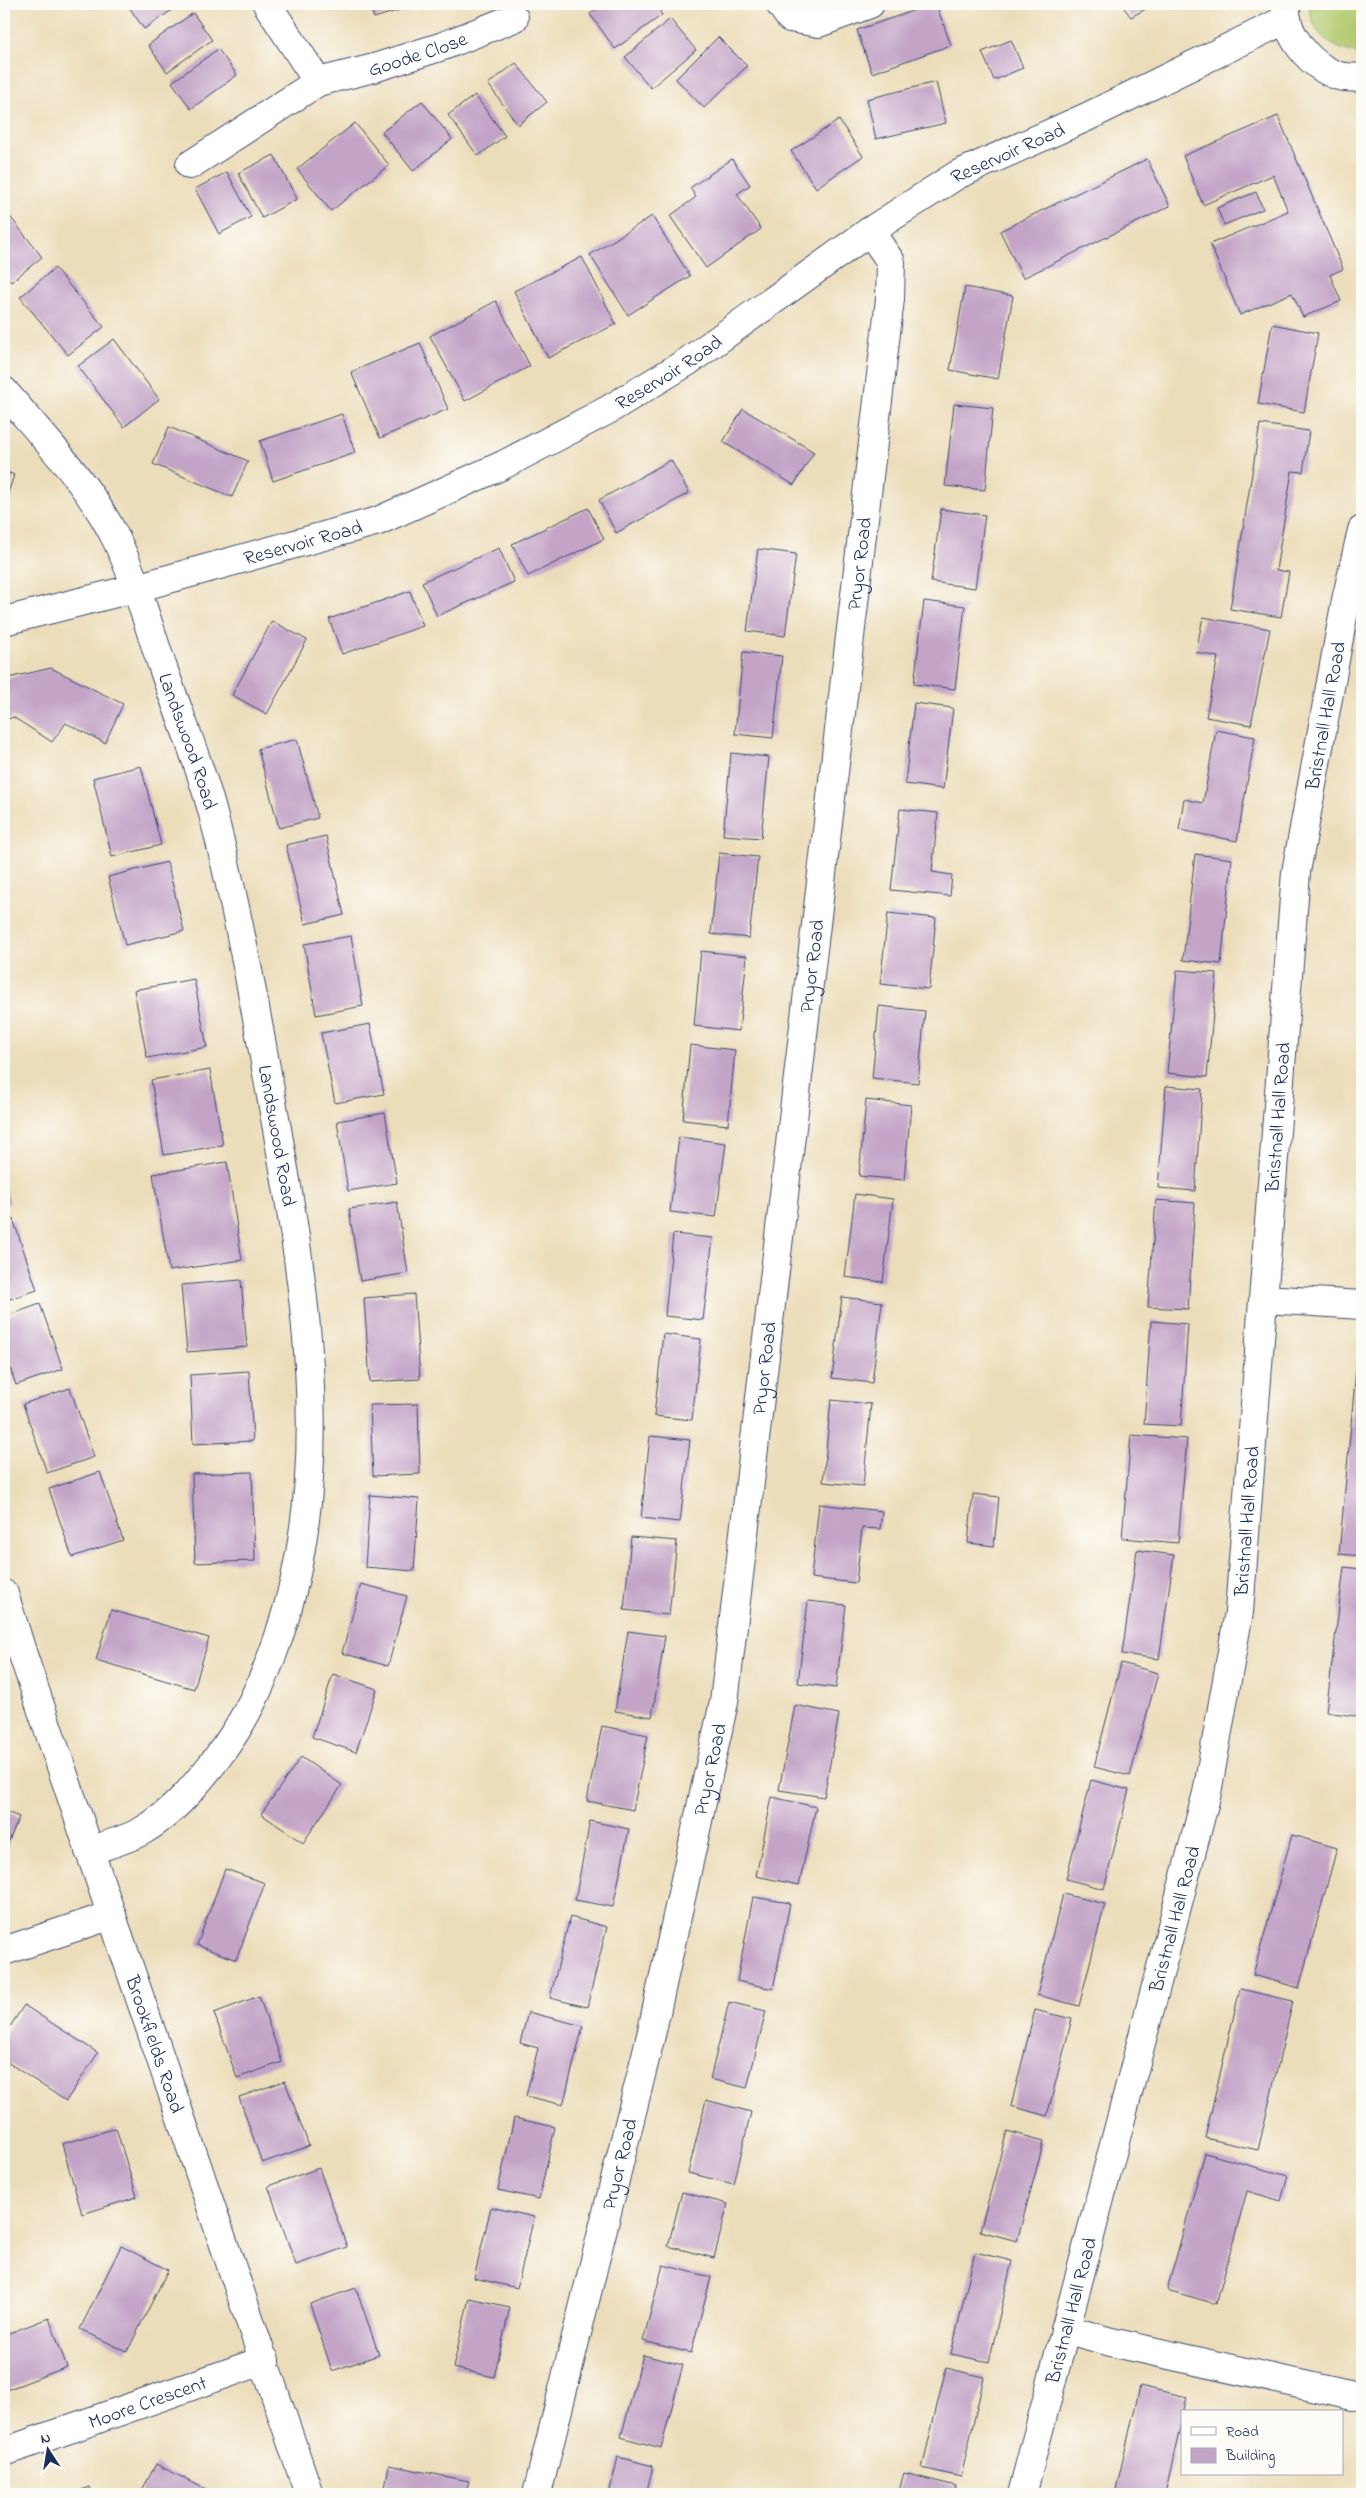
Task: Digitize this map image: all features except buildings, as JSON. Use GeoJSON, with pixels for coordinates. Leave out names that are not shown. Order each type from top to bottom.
{"type":"FeatureCollection","features":[{"type":"Feature","properties":{"kind":"street"},"geometry":{"type":"LineString","coordinates":[[267,4],[318,82]]}},
{"type":"Feature","properties":{"kind":"street"},"geometry":{"type":"LineString","coordinates":[[780,4],[790,18],[819,23],[870,4]]}},
{"type":"Feature","properties":{"kind":"street"},"geometry":{"type":"LineString","coordinates":[[1287,12],[1293,36],[1315,63],[1339,76],[1362,78]]}},
{"type":"Feature","properties":{"kind":"street","name":"Reservoir Road"},"geometry":{"type":"LineString","coordinates":[[4,622],[136,588],[378,521],[503,465],[608,410],[687,362],[870,231],[957,175],[1089,116],[1287,12]]}},
{"type":"Feature","properties":{"kind":"street","name":"Goode Close"},"geometry":{"type":"LineString","coordinates":[[190,165],[318,82],[374,68],[443,46],[514,18]]}},
{"type":"Feature","properties":{"kind":"street","name":"Pryor Road"},"geometry":{"type":"LineString","coordinates":[[537,2494],[651,2035],[724,1702],[890,299],[891,262],[870,231]]}},
{"type":"Feature","properties":{"kind":"street","name":"Landswood Road"},"geometry":{"type":"LineString","coordinates":[[4,391],[90,497],[115,538],[136,588],[196,757],[213,814],[236,910],[282,1147],[305,1330],[312,1444],[310,1489],[300,1561],[279,1636],[266,1673],[250,1707],[227,1745],[198,1782],[172,1808],[142,1831],[89,1851]]}},
{"type":"Feature","properties":{"kind":"street","name":"Bristnall Hall Road"},"geometry":{"type":"LineString","coordinates":[[1022,2494],[1207,1793],[1239,1612],[1296,872],[1346,600],[1362,530]]}},
{"type":"Feature","properties":{"kind":"street"},"geometry":{"type":"LineString","coordinates":[[1264,1299],[1362,1305]]}},
{"type":"Feature","properties":{"kind":"street","name":"Brookfields Road"},"geometry":{"type":"LineString","coordinates":[[4,1594],[89,1851],[265,2360],[309,2494]]}},
{"type":"Feature","properties":{"kind":"street"},"geometry":{"type":"LineString","coordinates":[[4,1950],[112,1914]]}},
{"type":"Feature","properties":{"kind":"street"},"geometry":{"type":"LineString","coordinates":[[1065,2329],[1111,2342],[1353,2396]]}},
{"type":"Feature","properties":{"kind":"street","name":"Moore Crescent"},"geometry":{"type":"LineString","coordinates":[[4,2452],[265,2360]]}},
{"type":"Feature","properties":{"kind":"green space"},"geometry":{"type":"Polygon","coordinates":[[[1309,4],[1362,4],[1362,54],[1342,49],[1325,39],[1314,24],[1309,4]]]}}]}
